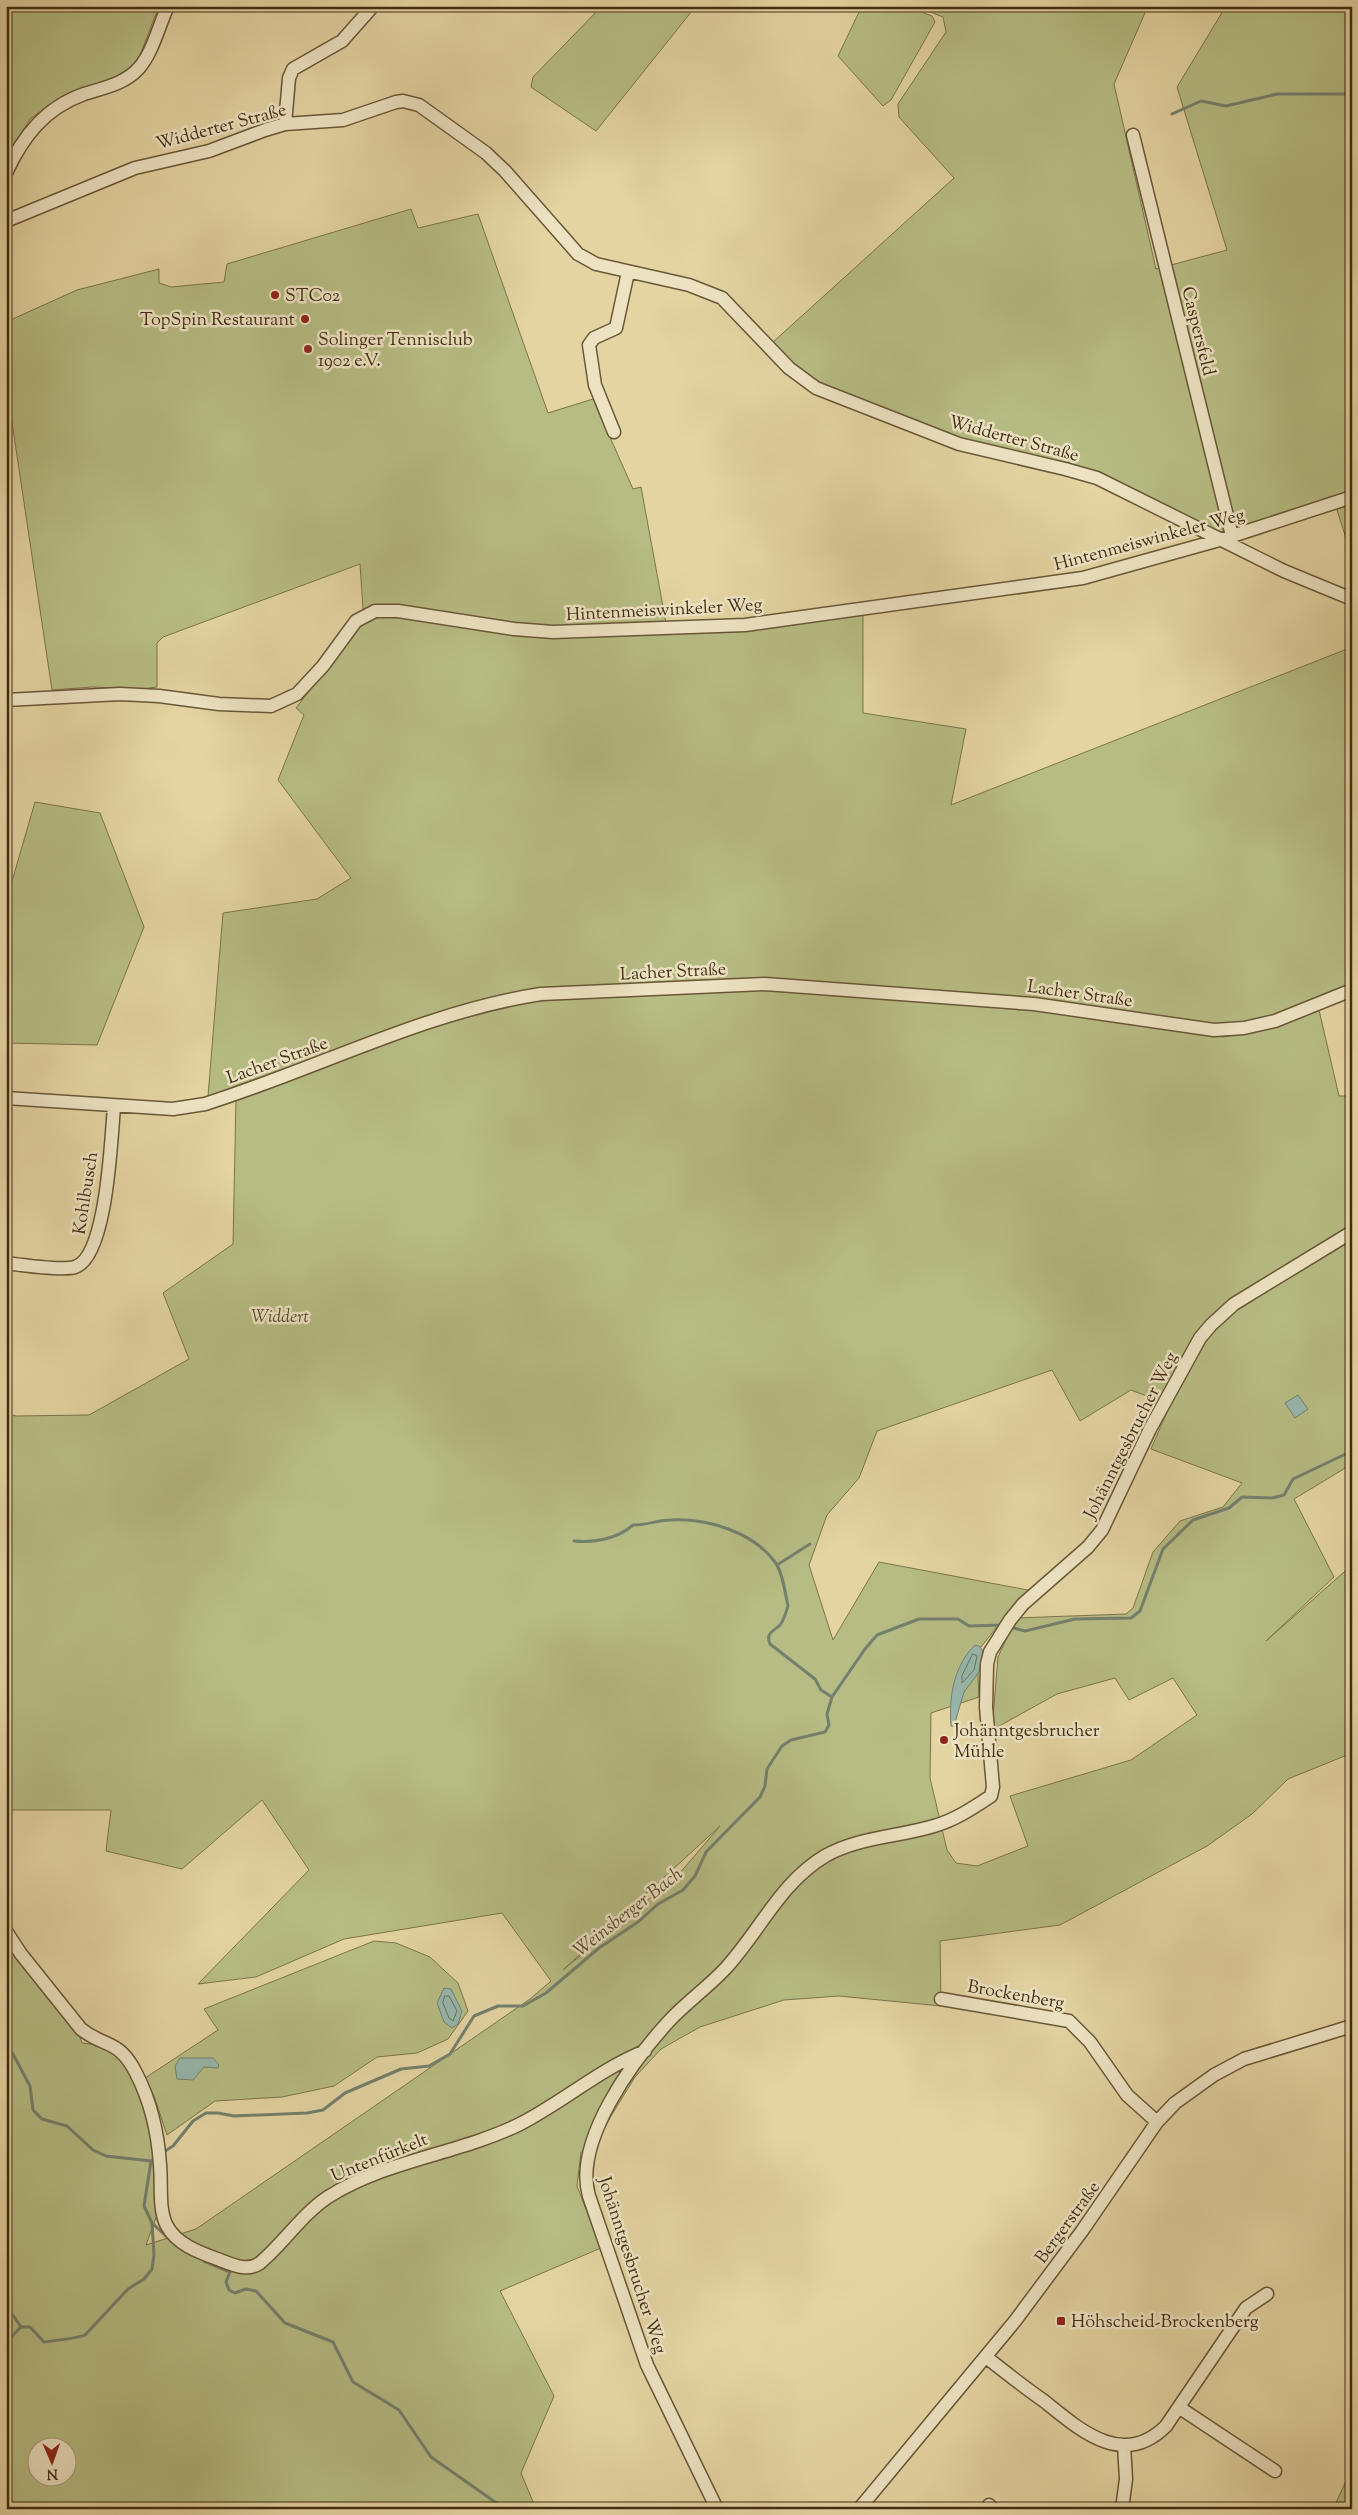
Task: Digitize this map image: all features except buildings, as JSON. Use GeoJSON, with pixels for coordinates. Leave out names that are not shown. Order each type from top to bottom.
{"type":"FeatureCollection","features":[{"type":"Feature","properties":{"kind":"street"},"geometry":{"type":"LineString","coordinates":[[6,173],[25,139],[44,116],[58,106],[124,79],[140,67],[168,6]]}},
{"type":"Feature","properties":{"kind":"street"},"geometry":{"type":"LineString","coordinates":[[285,124],[290,73],[293,69],[342,41],[373,6]]}},
{"type":"Feature","properties":{"kind":"street","name":"Widderter Straße"},"geometry":{"type":"LineString","coordinates":[[6,221],[135,168],[209,151],[285,124],[343,120],[404,101],[419,105],[486,153],[505,171],[578,254],[596,264],[689,285],[722,298],[789,368],[821,390],[959,444],[1097,478],[1228,538],[1312,584],[1352,599]]}},
{"type":"Feature","properties":{"kind":"street","name":"Caspersfeld"},"geometry":{"type":"LineString","coordinates":[[1132,135],[1228,538]]}},
{"type":"Feature","properties":{"kind":"street"},"geometry":{"type":"LineString","coordinates":[[614,432],[595,386],[589,345],[594,338],[616,328],[628,272]]}},
{"type":"Feature","properties":{"kind":"street","name":"Hintenmeiswinkeler Weg"},"geometry":{"type":"LineString","coordinates":[[6,700],[120,694],[219,704],[271,706],[297,694],[323,666],[356,622],[375,611],[398,611],[514,629],[553,632],[745,625],[964,593],[1062,582],[1228,538],[1352,497]]}},
{"type":"Feature","properties":{"kind":"street","name":"Lacher Straße"},"geometry":{"type":"LineString","coordinates":[[6,1098],[174,1109],[205,1104],[394,1033],[518,998],[541,994],[765,984],[1034,1004],[1214,1030],[1244,1028],[1275,1021],[1352,990]]}},
{"type":"Feature","properties":{"kind":"street","name":"Kohlbusch"},"geometry":{"type":"LineString","coordinates":[[6,1264],[72,1268],[83,1263],[89,1257],[95,1243],[102,1212],[114,1106]]}},
{"type":"Feature","properties":{"kind":"street","name":"Johänntgesbrucher Weg"},"geometry":{"type":"LineString","coordinates":[[717,2509],[647,2365],[587,2189],[587,2166],[595,2132],[612,2100],[645,2051],[671,2019],[725,1970],[782,1893],[812,1865],[835,1850],[941,1824],[991,1796],[993,1787],[986,1707],[986,1674],[990,1652],[1002,1632],[1023,1604],[1088,1548],[1102,1530],[1150,1430],[1200,1338],[1211,1324],[1234,1304],[1352,1232]]}},
{"type":"Feature","properties":{"kind":"street","name":"Untenfürkelt"},"geometry":{"type":"LineString","coordinates":[[6,1931],[21,1954],[81,2029],[117,2048],[135,2072],[150,2106],[159,2143],[163,2213],[167,2226],[174,2236],[190,2248],[241,2268],[254,2267],[265,2259],[311,2210],[342,2189],[378,2173],[520,2124],[624,2060],[645,2051]]}},
{"type":"Feature","properties":{"kind":"street","name":"Brockenberg"},"geometry":{"type":"LineString","coordinates":[[941,1999],[1069,2021],[1090,2042],[1127,2095],[1157,2122]]}},
{"type":"Feature","properties":{"kind":"street","name":"Bergerstraße"},"geometry":{"type":"LineString","coordinates":[[859,2509],[986,2357],[1053,2272],[1157,2122],[1184,2095],[1236,2062],[1352,2026]]}},
{"type":"Feature","properties":{"kind":"street"},"geometry":{"type":"LineString","coordinates":[[986,2357],[1089,2436],[1106,2443],[1124,2446],[1158,2433],[1180,2408],[1246,2308],[1267,2294]]}},
{"type":"Feature","properties":{"kind":"street"},"geometry":{"type":"LineString","coordinates":[[1180,2408],[1275,2471]]}},
{"type":"Feature","properties":{"kind":"street"},"geometry":{"type":"LineString","coordinates":[[1124,2446],[1123,2504],[1134,2509]]}},
{"type":"Feature","properties":{"kind":"green space"},"geometry":{"type":"Polygon","coordinates":[[[6,6],[159,6],[137,63],[117,76],[61,97],[30,119],[6,160],[6,6]]]}},
{"type":"Feature","properties":{"kind":"green space"},"geometry":{"type":"Polygon","coordinates":[[[602,6],[696,6],[596,131],[531,87],[533,77],[602,6]]]}},
{"type":"Feature","properties":{"kind":"green space"},"geometry":{"type":"Polygon","coordinates":[[[862,6],[905,6],[932,16],[935,22],[891,100],[883,106],[838,56],[862,6]]]}},
{"type":"Feature","properties":{"kind":"green space"},"geometry":{"type":"Polygon","coordinates":[[[915,6],[1148,6],[1114,84],[1156,269],[1227,250],[1177,87],[1226,6],[1352,6],[1352,493],[1232,531],[1218,532],[1097,474],[976,445],[825,389],[798,371],[772,343],[954,178],[899,117],[898,104],[946,32],[943,17],[915,6]]]}},
{"type":"Feature","properties":{"kind":"green space"},"geometry":{"type":"Polygon","coordinates":[[[411,209],[418,228],[478,214],[548,413],[593,399],[633,489],[641,487],[666,623],[546,627],[397,607],[363,609],[360,564],[163,637],[157,643],[157,687],[142,689],[92,687],[52,690],[6,382],[6,322],[77,290],[159,269],[159,283],[171,287],[224,282],[227,264],[411,209]]]}},
{"type":"Feature","properties":{"kind":"green space"},"geometry":{"type":"Polygon","coordinates":[[[1352,502],[1352,557],[1336,507],[1352,502]]]}},
{"type":"Feature","properties":{"kind":"green space"},"geometry":{"type":"Polygon","coordinates":[[[863,613],[863,713],[966,729],[951,805],[1352,647],[1352,985],[1280,1014],[1239,1024],[1204,1025],[764,978],[517,992],[409,1023],[208,1096],[223,913],[317,899],[351,878],[278,780],[304,715],[296,708],[365,619],[388,614],[524,636],[863,613]]]}},
{"type":"Feature","properties":{"kind":"green space"},"geometry":{"type":"Polygon","coordinates":[[[35,802],[100,813],[144,927],[97,1045],[6,1043],[6,902],[35,802]]]}},
{"type":"Feature","properties":{"kind":"green space","name":"Widdert"},"geometry":{"type":"Polygon","coordinates":[[[764,989],[1034,1008],[1223,1037],[1263,1030],[1319,1010],[1339,1096],[1352,1096],[1352,1464],[1294,1499],[1334,1577],[1266,1641],[1352,1565],[1352,1753],[1288,1779],[1252,1814],[1207,1846],[1060,1925],[940,1941],[941,2006],[839,1996],[784,2000],[700,2027],[661,2049],[635,2077],[611,2116],[594,2149],[581,2152],[577,2186],[601,2248],[500,2291],[554,2396],[521,2473],[536,2509],[6,2509],[6,1938],[78,2032],[82,2043],[105,2046],[119,2058],[132,2075],[142,2100],[154,2152],[157,2215],[146,2245],[196,2229],[530,1999],[551,1981],[502,1913],[344,1939],[256,1977],[198,1984],[309,1870],[262,1800],[182,1869],[106,1851],[111,1810],[6,1810],[6,1413],[16,1416],[89,1415],[189,1359],[163,1293],[233,1244],[236,1098],[404,1036],[518,1002],[764,989]],[[1052,1370],[877,1431],[859,1478],[827,1515],[809,1565],[833,1640],[879,1562],[1033,1591],[1003,1619],[977,1652],[979,1697],[931,1713],[930,1778],[947,1850],[956,1863],[977,1866],[1028,1846],[1010,1796],[1131,1760],[1197,1715],[1173,1678],[1129,1700],[1115,1678],[1057,1694],[992,1730],[998,1657],[1016,1618],[1126,1614],[1133,1608],[1153,1552],[1180,1521],[1223,1507],[1242,1483],[1151,1449],[1170,1405],[1131,1390],[1080,1421],[1052,1370]],[[720,1826],[563,1970],[679,1874],[720,1826]]]}},
{"type":"Feature","properties":{"kind":"green space"},"geometry":{"type":"Polygon","coordinates":[[[374,1941],[396,1943],[430,1957],[458,1983],[468,2011],[448,2039],[417,2053],[377,2057],[334,2086],[282,2097],[215,2101],[167,2135],[154,2096],[145,2078],[218,2030],[204,2009],[374,1941]]]}},
{"type":"Feature","properties":{"kind":"green space"},"geometry":{"type":"Polygon","coordinates":[[[1352,2468],[1352,2509],[1333,2509],[1352,2468]]]}},
{"type":"Feature","properties":{"kind":"water"},"geometry":{"type":"Polygon","coordinates":[[[1298,1395],[1308,1409],[1295,1418],[1285,1403],[1298,1395]]]}},
{"type":"Feature","properties":{"kind":"water"},"geometry":{"type":"Polygon","coordinates":[[[975,1645],[979,1646],[983,1651],[979,1672],[964,1692],[954,1726],[951,1726],[951,1704],[954,1683],[962,1663],[975,1645]]]}},
{"type":"Feature","properties":{"kind":"water"},"geometry":{"type":"Polygon","coordinates":[[[444,1988],[451,1989],[462,2011],[458,2024],[452,2028],[444,2022],[437,2003],[444,1988]]]}},
{"type":"Feature","properties":{"kind":"water"},"geometry":{"type":"Polygon","coordinates":[[[180,2058],[213,2058],[219,2065],[218,2068],[204,2067],[193,2080],[177,2079],[175,2066],[180,2058]]]}},
{"type":"Feature","properties":{"kind":"waterway"},"geometry":{"type":"LineString","coordinates":[[1172,114],[1201,101],[1226,106],[1277,94],[1352,94]]}},
{"type":"Feature","properties":{"kind":"waterway","name":"Weinsberger Bach"},"geometry":{"type":"LineString","coordinates":[[1352,1357],[1349,1363],[1352,1373]]}},
{"type":"Feature","properties":{"kind":"waterway","name":"Weinsberger Bach"},"geometry":{"type":"LineString","coordinates":[[1010,1627],[1025,1631],[1075,1619],[1131,1618],[1140,1611],[1163,1549],[1193,1520],[1229,1508],[1242,1497],[1272,1498],[1284,1495],[1293,1479],[1352,1451]]}},
{"type":"Feature","properties":{"kind":"waterway"},"geometry":{"type":"LineString","coordinates":[[574,1541],[589,1541],[613,1537],[633,1525],[666,1520],[685,1520],[714,1524],[755,1542],[766,1551],[778,1567],[788,1606],[780,1625],[769,1635],[770,1644],[815,1679],[821,1690],[832,1697]]}},
{"type":"Feature","properties":{"kind":"waterway"},"geometry":{"type":"LineString","coordinates":[[777,1565],[810,1544]]}},
{"type":"Feature","properties":{"kind":"waterway","name":"Weinsberger Bach"},"geometry":{"type":"LineString","coordinates":[[162,2153],[173,2146],[193,2121],[206,2113],[234,2116],[307,2113],[323,2110],[345,2093],[401,2069],[429,2066],[450,2054],[474,2016],[498,2006],[523,2006],[546,1993],[599,1948],[638,1922],[658,1904],[683,1890],[695,1876],[706,1852],[760,1797],[765,1786],[767,1769],[782,1746],[791,1740],[825,1732],[829,1725],[827,1714],[832,1697],[877,1635],[919,1619],[958,1619],[969,1626],[1004,1625]]}},
{"type":"Feature","properties":{"kind":"waterway"},"geometry":{"type":"LineString","coordinates":[[6,2041],[30,2086],[33,2110],[42,2119],[67,2126],[93,2150],[106,2156],[151,2161]]}},
{"type":"Feature","properties":{"kind":"waterway","name":"Weinsberger Bach"},"geometry":{"type":"LineString","coordinates":[[6,2342],[21,2327],[30,2327],[44,2342],[85,2335],[128,2289],[144,2279],[152,2269],[154,2255],[152,2223],[144,2206],[151,2161],[156,2157]]}},
{"type":"Feature","properties":{"kind":"waterway"},"geometry":{"type":"LineString","coordinates":[[152,2223],[167,2237]]}},
{"type":"Feature","properties":{"kind":"waterway"},"geometry":{"type":"LineString","coordinates":[[204,2261],[230,2272],[226,2282],[229,2290],[235,2293],[246,2289],[256,2291],[285,2323],[333,2342],[353,2382],[399,2410],[431,2457],[505,2509]]}},
{"type":"Feature","properties":{"kind":"waterway"},"geometry":{"type":"LineString","coordinates":[[6,2305],[21,2327]]}},
{"type":"Feature","properties":{"kind":"place","name":"STC02"},"geometry":{"type":"Point","coordinates":[275,295]}},
{"type":"Feature","properties":{"kind":"place","name":"TopSpin Restaurant"},"geometry":{"type":"Point","coordinates":[305,319]}},
{"type":"Feature","properties":{"kind":"place","name":"Solinger Tennisclub 1902 e.V."},"geometry":{"type":"Point","coordinates":[308,349]}},
{"type":"Feature","properties":{"kind":"place","name":"Johänntgesbrucher Mühle"},"geometry":{"type":"Point","coordinates":[944,1740]}},
{"type":"Feature","properties":{"kind":"place","name":"Höhscheid-Brockenberg"},"geometry":{"type":"Point","coordinates":[1061,2321]}}]}
